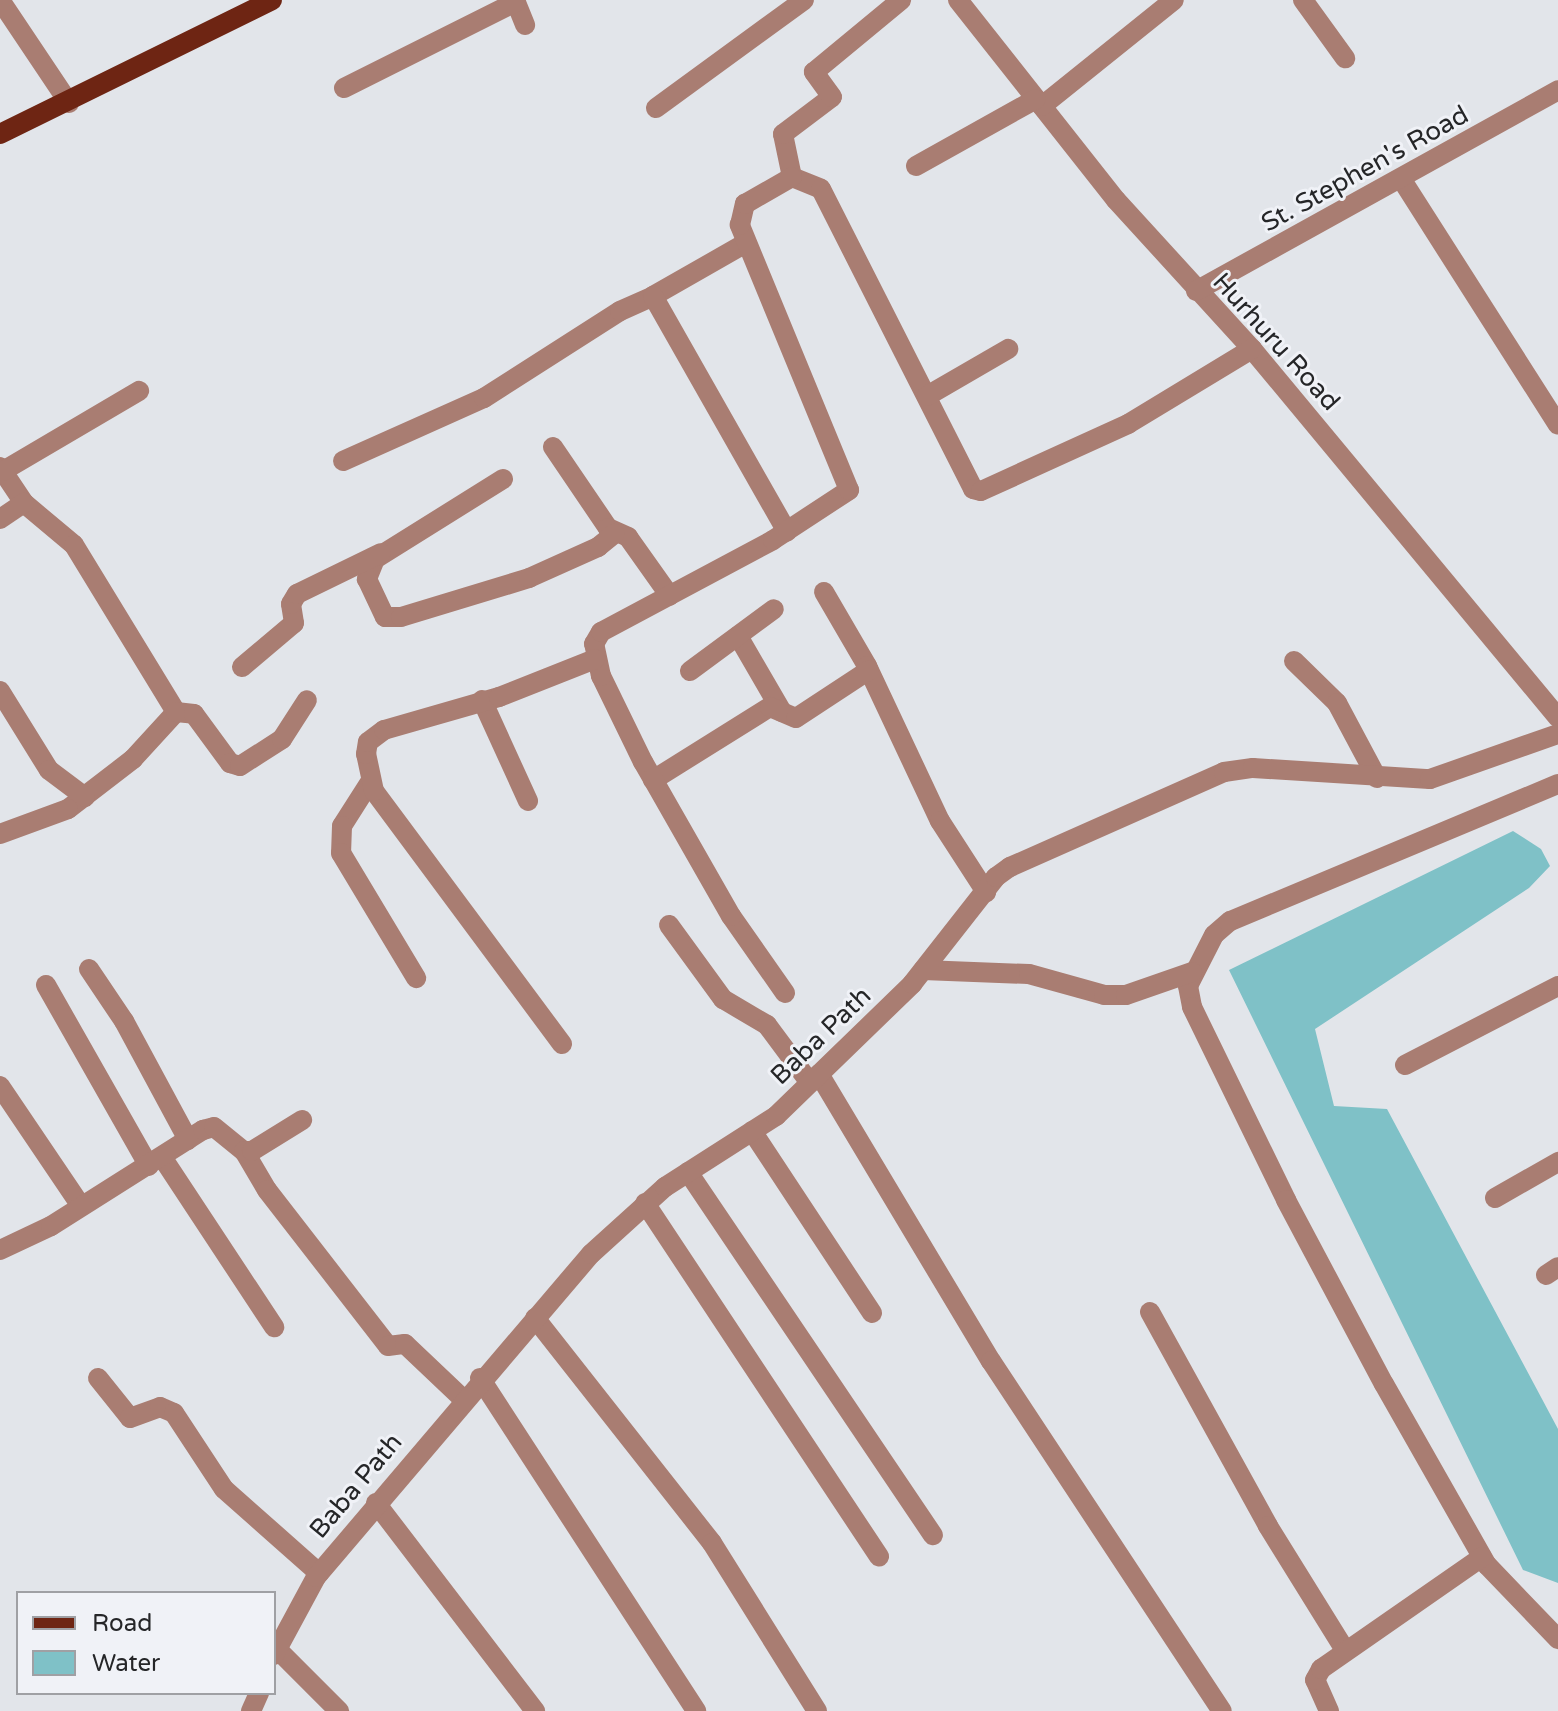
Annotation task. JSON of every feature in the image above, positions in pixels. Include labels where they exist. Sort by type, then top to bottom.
[{"type":"main road","points":[[0,134],[69,103],[272,0]]},
{"type":"street","points":[[0,0],[69,103]]},
{"type":"street","points":[[656,108],[804,0]]},
{"type":"street","points":[[792,177],[783,134],[832,97],[814,72],[901,0]]},
{"type":"street","name":"Hurhuru Road","points":[[958,0],[1039,103],[1196,291],[1252,349],[1558,717]]},
{"type":"street","points":[[916,166],[1039,103],[1174,0]]},
{"type":"street","points":[[1303,0],[1345,58]]},
{"type":"street","points":[[344,88],[516,1],[525,25]]},
{"type":"street","name":"St. Stephen's Road","points":[[1196,291],[1402,180],[1558,90]]},
{"type":"street","points":[[785,993],[731,916],[653,780],[595,659],[596,635],[787,532],[847,493],[849,485],[746,243],[740,210],[792,177]]},
{"type":"street","points":[[792,177],[821,189],[973,489],[981,491],[1128,424],[1252,349]]},
{"type":"street","points":[[1402,180],[1558,425]]},
{"type":"street","points":[[343,461],[484,398],[620,311],[653,296],[746,243]]},
{"type":"street","points":[[653,296],[787,532]]},
{"type":"street","points":[[927,396],[1008,349]]},
{"type":"street","points":[[139,391],[1,469],[24,503],[74,545],[176,712]]},
{"type":"street","points":[[553,447],[614,534],[628,537],[670,596]]},
{"type":"street","points":[[242,667],[294,623],[291,604],[297,594],[381,553],[503,479]]},
{"type":"street","points":[[0,519],[24,503]]},
{"type":"street","points":[[381,553],[367,579],[381,612],[392,618],[529,578],[598,547],[614,534]]},
{"type":"street","points":[[824,592],[869,670],[940,821],[986,892]]},
{"type":"street","points":[[690,671],[774,609]]},
{"type":"street","points":[[738,636],[782,712]]},
{"type":"street","points":[[562,1044],[370,782],[366,754],[374,736],[595,659]]},
{"type":"street","points":[[1294,661],[1337,703],[1377,778]]},
{"type":"street","points":[[653,780],[765,710],[796,718],[869,670]]},
{"type":"street","points":[[0,691],[49,770],[85,797]]},
{"type":"street","points":[[176,712],[194,714],[230,763],[240,766],[282,739],[307,700]]},
{"type":"street","points":[[482,700],[528,801]]},
{"type":"street","points":[[0,834],[68,809],[166,728],[176,712]]},
{"type":"street","name":"Baba Path","points":[[276,1652],[319,1573],[480,1378],[535,1318],[645,1203],[752,1131],[815,1079],[923,970],[1010,867],[1224,772],[1253,768],[1430,779],[1558,734]]},
{"type":"street","points":[[370,782],[342,826],[341,853],[416,978]]},
{"type":"street","points":[[1558,784],[1230,921],[1214,935],[1192,972],[1192,1007],[1286,1200],[1482,1557],[1509,1594],[1558,1639]]},
{"type":"street","points":[[669,925],[723,999],[767,1025],[815,1079],[991,1361],[1222,1711]]},
{"type":"street","points":[[89,969],[124,1021],[188,1140]]},
{"type":"street","points":[[923,970],[1029,974],[1104,995],[1126,995],[1192,972]]},
{"type":"street","points":[[46,985],[156,1162],[274,1327]]},
{"type":"street","points":[[1405,1065],[1558,986]]},
{"type":"street","points":[[0,1086],[81,1206]]},
{"type":"street","points":[[244,1151],[252,1151],[302,1120]]},
{"type":"street","points":[[0,1250],[214,1127],[244,1151],[267,1190],[388,1346],[405,1344],[463,1399]]},
{"type":"street","points":[[752,1131],[872,1313]]},
{"type":"street","points":[[1495,1198],[1558,1162]]},
{"type":"street","points":[[688,1172],[933,1535]]},
{"type":"street","points":[[645,1203],[879,1557]]},
{"type":"street","points":[[1150,1312],[1268,1526],[1345,1650]]},
{"type":"street","points":[[535,1318],[712,1543],[817,1711]]},
{"type":"street","points":[[98,1378],[130,1418],[160,1407],[174,1413],[224,1489],[319,1573]]},
{"type":"street","points":[[480,1378],[696,1711]]},
{"type":"street","points":[[376,1503],[535,1711]]},
{"type":"street","points":[[1329,1711],[1315,1680],[1345,1650],[1482,1557]]},
{"type":"street","points":[[276,1652],[339,1711]]},
{"type":"water","points":[[1513,831],[1541,849],[1550,866],[1529,888],[1315,1029],[1334,1106],[1387,1109],[1558,1429],[1558,1583],[1523,1570],[1229,970]]}]
